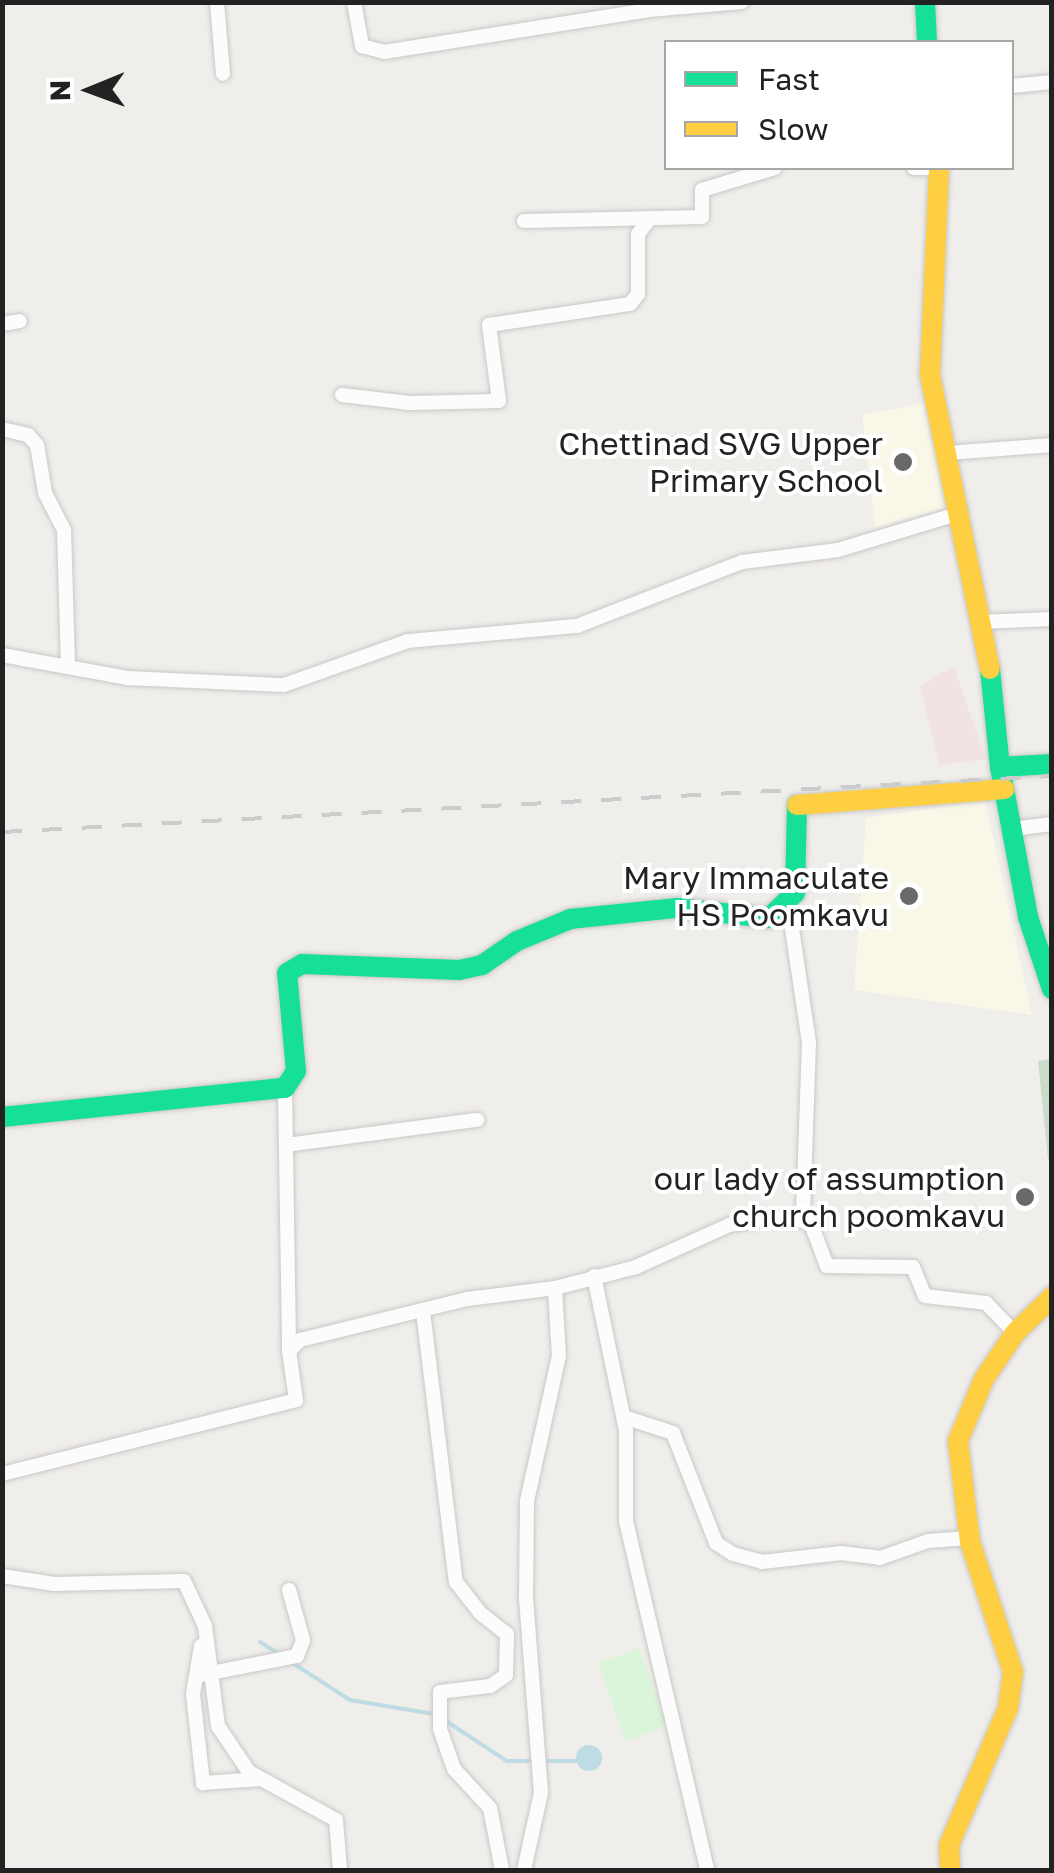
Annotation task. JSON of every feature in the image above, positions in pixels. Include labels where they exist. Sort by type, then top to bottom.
[{"type":"street","points":[[217,2],[223,74]]},
{"type":"street","points":[[354,2],[362,46],[384,52],[648,10],[742,2]]},
{"type":"street","points":[[925,2],[927,40]]},
{"type":"street","points":[[1014,86],[1052,82]]},
{"type":"street","points":[[524,221],[702,217],[702,190],[769,170]]},
{"type":"street","points":[[938,170],[930,375],[980,622],[1000,767],[1028,917],[1052,989]]},
{"type":"street","points":[[342,395],[410,403],[499,401],[489,325],[630,304],[638,294],[638,234],[650,218]]},
{"type":"street","points":[[2,324],[20,321]]},
{"type":"street","points":[[2,429],[28,435],[36,445],[45,493],[64,530],[68,664]]},
{"type":"street","points":[[948,453],[1052,445]]},
{"type":"street","points":[[2,655],[68,664],[126,678],[284,685],[408,640],[577,626],[742,562],[838,550],[958,514]]},
{"type":"street","points":[[980,622],[1052,618]]},
{"type":"street","points":[[1000,767],[1052,764]]},
{"type":"street","points":[[2,1474],[296,1400],[289,1352],[285,1088],[296,1072],[287,973],[302,964],[459,970],[482,965],[517,941],[570,919],[678,908],[769,918],[782,911],[794,893],[795,805],[1004,789]]},
{"type":"street","points":[[1012,829],[1052,824]]},
{"type":"street","points":[[782,911],[790,922],[809,1042],[804,1218],[827,1266],[913,1267],[925,1296],[986,1303],[1015,1332]]},
{"type":"street","points":[[2,1116],[285,1088]]},
{"type":"street","points":[[286,1144],[477,1120]]},
{"type":"street","points":[[289,1352],[300,1340],[423,1311],[555,1288],[636,1267],[729,1225],[804,1218]]},
{"type":"street","points":[[594,1276],[624,1418],[626,1521],[706,1870]]},
{"type":"street","points":[[524,1870],[539,1818],[540,1775],[525,1552],[530,1480],[559,1356],[555,1288]]},
{"type":"street","points":[[950,1870],[949,1845],[1012,1694],[1008,1649],[969,1538],[958,1440],[966,1413],[1015,1332],[1052,1297]]},
{"type":"street","points":[[423,1311],[456,1582],[480,1614],[507,1634],[506,1676],[490,1686],[440,1692],[440,1728],[454,1769],[490,1808],[502,1870]]},
{"type":"street","points":[[624,1418],[673,1433],[716,1543],[733,1554],[762,1562],[841,1553],[880,1558],[928,1542],[969,1538]]},
{"type":"street","points":[[2,1576],[54,1584],[176,1576],[199,1605],[205,1626],[194,1750],[203,1783],[261,1779]]},
{"type":"street","points":[[203,1675],[297,1656],[303,1640],[289,1590]]},
{"type":"street","points":[[203,1675],[218,1726],[234,1754],[261,1779],[336,1820],[340,1870]]},
{"type":"shaded area","name":"Chettinad SVG Upper Primary School","points":[[930,402],[947,508],[875,527],[862,415]]},
{"type":"shaded area","points":[[954,666],[986,759],[939,765],[920,686]]},
{"type":"shaded area","points":[[985,801],[1032,1015],[854,990],[866,818]]},
{"type":"green space","points":[[1051,1059],[1052,1159],[1048,1159],[1038,1061]]},
{"type":"green space","points":[[639,1648],[667,1726],[626,1741],[598,1663]]},
{"type":"water","points":[[589,1745],[599,1748],[599,1768],[589,1771],[579,1768],[576,1758],[579,1748]]},
{"type":"waterway","points":[[260,1642],[279,1654]]},
{"type":"waterway","points":[[291,1662],[350,1700],[434,1714]]},
{"type":"waterway","points":[[446,1721],[507,1761],[535,1761]]},
{"type":"waterway","points":[[545,1761],[580,1761]]},
{"type":"railway","points":[[2,832],[1052,776]]},
{"type":"traffic: fast","points":[[925,2],[927,40]]},
{"type":"traffic: fast","points":[[990,669],[1000,767],[1028,917],[1052,989]]},
{"type":"traffic: fast","points":[[1000,767],[1052,764]]},
{"type":"traffic: fast","points":[[2,1117],[285,1088],[296,1071],[287,973],[302,964],[459,970],[482,965],[517,941],[570,919],[677,908],[769,918],[795,893],[797,805]]},
{"type":"traffic: slow","points":[[939,170],[930,375],[990,669]]},
{"type":"traffic: slow","points":[[797,805],[1004,789]]},
{"type":"traffic: slow","points":[[950,1870],[949,1845],[1008,1708],[1013,1672],[970,1542],[958,1441],[984,1379],[1015,1333],[1052,1297]]},
{"type":"place","name":"Chettinad SVG Upper Primary School","points":[[903,462]]},
{"type":"place","name":"Mary Immaculate HS Poomkavu","points":[[909,896]]},
{"type":"place","name":"our lady of assumption church poomkavu","points":[[1025,1197]]}]
